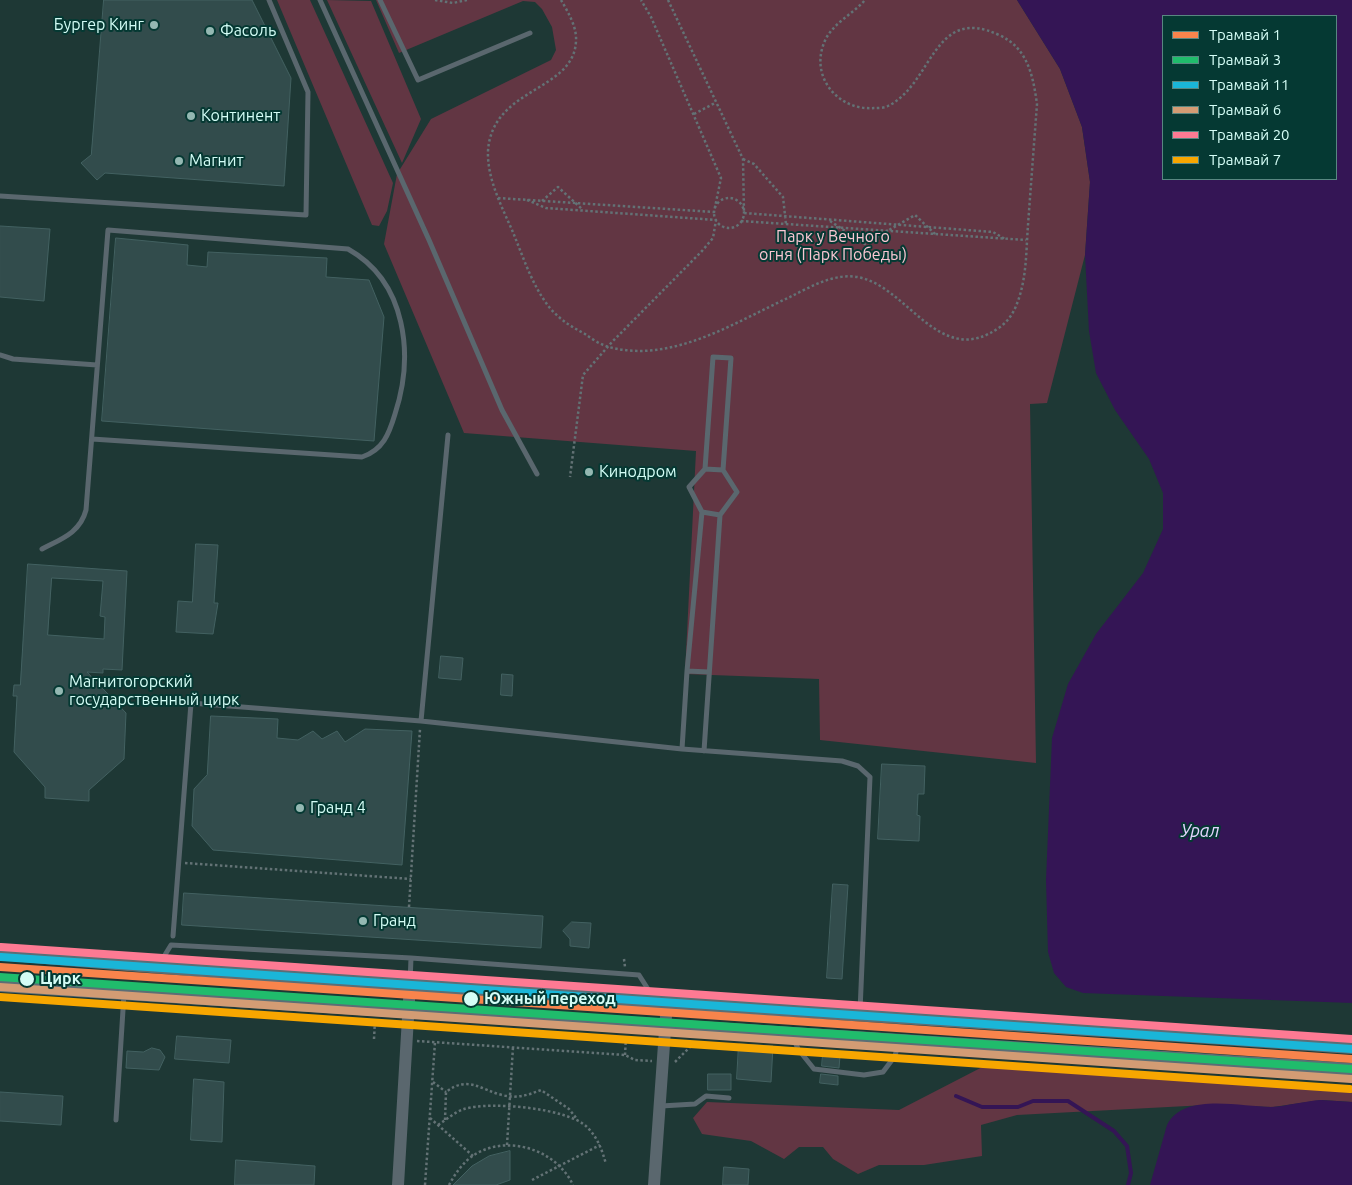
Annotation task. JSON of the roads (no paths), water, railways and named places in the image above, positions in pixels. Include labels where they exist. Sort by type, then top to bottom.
[{"type":"main road","points":[[0,952],[158,966],[662,1002],[1352,1046]]},
{"type":"main road","points":[[0,984],[1352,1071]]},
{"type":"street","points":[[398,1185],[410,984]]},
{"type":"street","points":[[654,1185],[666,1028],[662,1002]]},
{"type":"lane","points":[[0,196],[306,215],[308,92],[269,0]]},
{"type":"lane","points":[[320,0],[429,240],[502,410],[537,474]]},
{"type":"lane","points":[[380,0],[418,80],[530,33]]},
{"type":"lane","points":[[42,549],[77,530],[83,522],[86,510],[108,230],[348,249],[366,259],[383,279],[396,307],[403,333],[406,359],[400,398],[390,430],[380,447],[373,453],[362,457],[92,439]]},
{"type":"lane","points":[[0,355],[13,360],[97,365]]},
{"type":"lane","points":[[682,749],[687,671],[702,512],[689,487],[705,469],[713,357],[731,358],[723,470],[737,492],[720,515],[704,751]]},
{"type":"lane","points":[[421,721],[448,435]]},
{"type":"lane","points":[[705,469],[723,470]]},
{"type":"lane","points":[[702,512],[720,515]]},
{"type":"lane","points":[[687,671],[708,672]]},
{"type":"lane","points":[[173,936],[191,703],[421,721],[682,749],[842,761],[858,766],[870,776],[860,1014]]},
{"type":"lane","points":[[158,966],[171,945],[411,958],[639,975],[662,1002]]},
{"type":"lane","points":[[410,984],[411,958]]},
{"type":"lane","points":[[116,1120],[124,991]]},
{"type":"lane","points":[[792,1034],[798,1049],[814,1069],[864,1076],[883,1072],[895,1056],[899,1042]]},
{"type":"lane","points":[[660,1106],[696,1104],[706,1096],[729,1098]]},
{"type":"water","name":"Урал","points":[[1017,0],[1352,0],[1352,1003],[1083,993],[1066,987],[1054,973],[1048,952],[1046,880],[1052,738],[1068,684],[1096,634],[1143,573],[1163,529],[1163,493],[1149,459],[1115,410],[1096,373],[1089,331],[1085,255],[1090,182],[1082,127],[1060,69]]},
{"type":"water","points":[[1321,1100],[1352,1102],[1352,1185],[1150,1185],[1167,1125],[1175,1115],[1186,1108],[1214,1104],[1271,1107]]},
{"type":"waterway","points":[[956,1096],[982,1107],[1018,1107],[1033,1101],[1068,1101],[1114,1131],[1127,1146],[1131,1173],[1128,1185]]},
{"type":"tram line","name":"20","points":[[1,947],[1352,1039]]},
{"type":"tram line","name":"11","points":[[1,957],[1352,1049]]},
{"type":"tram line","name":"1","points":[[0,967],[1352,1059]]},
{"type":"tram line","name":"3","points":[[0,977],[1351,1069]]},
{"type":"tram line","name":"6","points":[[0,987],[1351,1079]]},
{"type":"tram line","name":"7","points":[[0,997],[1350,1089]]},
{"type":"place","name":"Бургер Кинг","points":[[154,25]]},
{"type":"place","name":"Фасоль","points":[[210,31]]},
{"type":"place","name":"Континент","points":[[191,116]]},
{"type":"place","name":"Магнит","points":[[179,161]]},
{"type":"place","name":"Кинодром","points":[[589,472]]},
{"type":"place","name":"Магнитогорский государственный цирк","points":[[59,691]]},
{"type":"place","name":"Гранд 4","points":[[300,808]]},
{"type":"place","name":"Гранд","points":[[363,921]]},
{"type":"place","name":"Цирк","points":[[27,979]]},
{"type":"place","name":"Южный переход","points":[[471,999]]},
{"type":"park label","name":"Парк у Вечного огня (Парк Победы)","points":[[833,246]]}]
